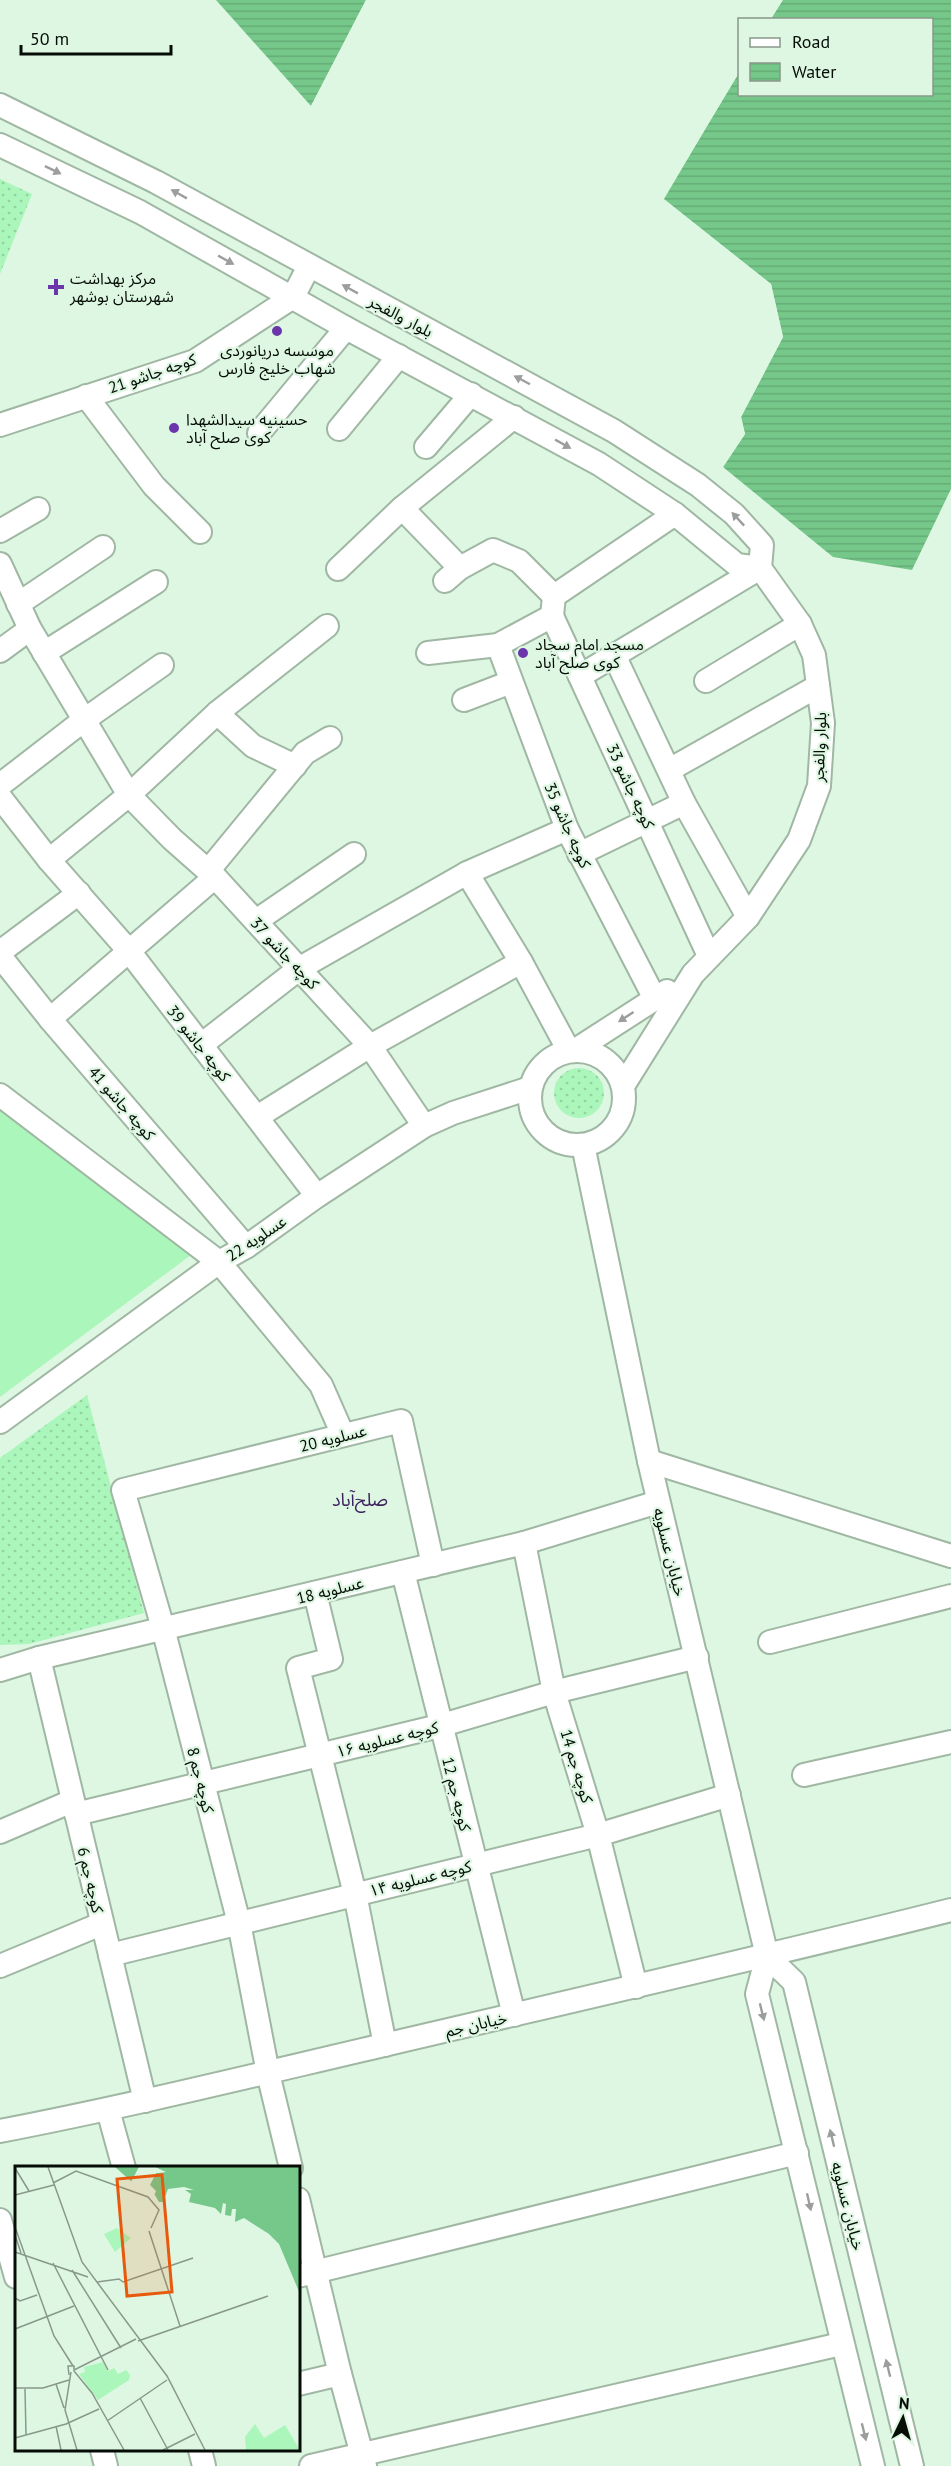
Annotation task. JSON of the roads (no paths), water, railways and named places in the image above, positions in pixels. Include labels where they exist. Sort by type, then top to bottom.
[{"type":"street","name":"بلوار والفجر","points":[[0,105],[156,182],[614,431],[698,485],[734,514],[762,545],[760,568],[800,624],[814,655],[823,723],[819,786],[799,840],[748,916],[693,974]]},
{"type":"street","points":[[0,145],[140,212],[346,328],[599,464],[675,514],[737,565],[760,568]]},
{"type":"street","points":[[293,297],[309,266]]},
{"type":"street","name":"کوچه جاشو 21","points":[[0,425],[195,361],[293,297]]},
{"type":"street","points":[[259,433],[346,328]]},
{"type":"street","points":[[443,380],[460,348]]},
{"type":"street","points":[[339,429],[399,356]]},
{"type":"street","points":[[426,447],[471,394]]},
{"type":"street","points":[[86,396],[154,486],[200,532]]},
{"type":"street","points":[[536,429],[556,398]]},
{"type":"street","points":[[338,569],[402,508],[514,417]]},
{"type":"street","name":"کوچه جاشو 33","points":[[402,508],[452,575],[493,550],[519,561],[553,606],[580,676],[709,956]]},
{"type":"street","points":[[0,531],[38,509]]},
{"type":"street","points":[[428,652],[498,645],[675,514]]},
{"type":"street","points":[[18,604],[103,547]]},
{"type":"street","name":"کوچه جاشو 37","points":[[0,564],[30,629],[129,795],[172,839],[211,874],[370,1046],[424,1126]]},
{"type":"street","points":[[580,676],[760,568]]},
{"type":"street","points":[[44,653],[156,582]]},
{"type":"street","points":[[706,681],[800,624]]},
{"type":"street","points":[[49,860],[129,795],[217,713],[327,626]]},
{"type":"street","points":[[0,651],[30,629]]},
{"type":"street","name":"کوچه جاشو 35","points":[[498,645],[567,829],[655,999]]},
{"type":"street","points":[[614,655],[684,803],[748,916]]},
{"type":"street","points":[[0,785],[84,720],[162,665]]},
{"type":"street","points":[[464,700],[512,682]]},
{"type":"street","points":[[669,770],[818,686]]},
{"type":"street","points":[[217,713],[253,746],[295,765]]},
{"type":"street","points":[[615,753],[650,735]]},
{"type":"street","points":[[50,1019],[129,951],[211,874],[305,753],[330,738]]},
{"type":"street","name":"کوچه جاشو 39","points":[[0,797],[7,821],[49,860],[129,951],[317,1196]]},
{"type":"street","points":[[579,854],[684,803]]},
{"type":"street","points":[[201,1045],[300,968],[467,873],[567,829]]},
{"type":"street","points":[[256,921],[354,854]]},
{"type":"street","points":[[467,873],[572,1051]]},
{"type":"street","points":[[0,954],[79,893]]},
{"type":"street","name":"کوچه جاشو 41","points":[[0,954],[50,1019],[246,1247]]},
{"type":"street","points":[[256,1117],[370,1046],[521,963]]},
{"type":"street","points":[[572,1051],[590,1053],[605,1060],[616,1072],[623,1086],[624,1102],[620,1118],[611,1131],[598,1141],[583,1145],[568,1145],[553,1140],[541,1131],[533,1118],[529,1103],[530,1088],[535,1075],[544,1064],[556,1056],[572,1051],[693,974]]},
{"type":"street","points":[[623,1086],[693,974]]},
{"type":"street","name":"عسلویه 22","points":[[0,1422],[219,1262],[246,1247],[317,1196],[424,1126],[453,1113],[530,1088]]},
{"type":"street","points":[[0,1095],[219,1262],[321,1385],[343,1435]]},
{"type":"street","name":"خیابان عسلویه","points":[[583,1145],[658,1502],[767,1956],[757,1994],[873,2466]]},
{"type":"street","name":"عسلویه 20","points":[[123,1490],[401,1421],[433,1564]]},
{"type":"street","points":[[649,1461],[951,1556]]},
{"type":"street","name":"کوچه جم 8","points":[[123,1490],[163,1628],[239,1923],[268,2073],[291,2166]]},
{"type":"street","name":"عسلویه 18","points":[[0,1670],[39,1658],[524,1543],[658,1502]]},
{"type":"street","name":"کوچه جم 14","points":[[524,1543],[554,1692],[598,1835],[636,1986]]},
{"type":"street","name":"کوچه جم 12","points":[[403,1572],[514,2015]]},
{"type":"street","points":[[315,1593],[331,1659],[298,1668],[355,1894],[385,2045]]},
{"type":"street","points":[[770,1642],[951,1596]]},
{"type":"street","name":"کوچه عسلویه ۱۶","points":[[0,1832],[74,1808],[202,1784],[440,1726],[554,1692],[697,1657]]},
{"type":"street","name":"کوچه جم 6","points":[[39,1658],[145,2101]]},
{"type":"street","points":[[804,1775],[951,1742]]},
{"type":"street","name":"کوچه عسلویه ۱۴","points":[[110,1955],[598,1835],[729,1795]]},
{"type":"street","name":"خیابان جم","points":[[0,2131],[108,2110],[268,2073],[767,1956],[951,1910]]},
{"type":"street","points":[[0,1966],[101,1924]]},
{"type":"street","name":"خیابان عسلویه","points":[[767,1956],[794,1982],[912,2466]]},
{"type":"street","points":[[108,2110],[123,2166]]},
{"type":"street","points":[[307,2274],[526,2222],[797,2153]]},
{"type":"street","points":[[300,2216],[307,2274],[340,2374],[364,2460]]},
{"type":"street","points":[[0,2220],[15,2273]]},
{"type":"street","points":[[311,2466],[364,2460],[568,2407],[842,2344]]},
{"type":"street","points":[[300,2384],[340,2374]]},
{"type":"street","points":[[102,2451],[106,2466]]},
{"type":"street","points":[[200,2451],[204,2466]]},
{"type":"water","points":[[216,0],[366,0],[311,106]]},
{"type":"water","points":[[783,0],[951,0],[951,489],[912,570],[833,557],[723,467],[745,434],[741,417],[783,337],[771,284],[663,199],[738,75],[738,96],[933,96],[933,18],[772,18]]},
{"type":"place","name":"مرکز بهداشت شهرستان بوشهر","points":[[56,287]]},
{"type":"place","name":"موسسه دریانوردی شهاب خلیج فارس","points":[[277,331]]},
{"type":"place","name":"حسینیه سیدالشهدا کوی صلح آباد","points":[[174,428]]},
{"type":"place","name":"مسجد امام سجاد کوی صلح آباد","points":[[523,653]]},
{"type":"district","name":"صلح‌آباد","points":[[360,1499]]}]
